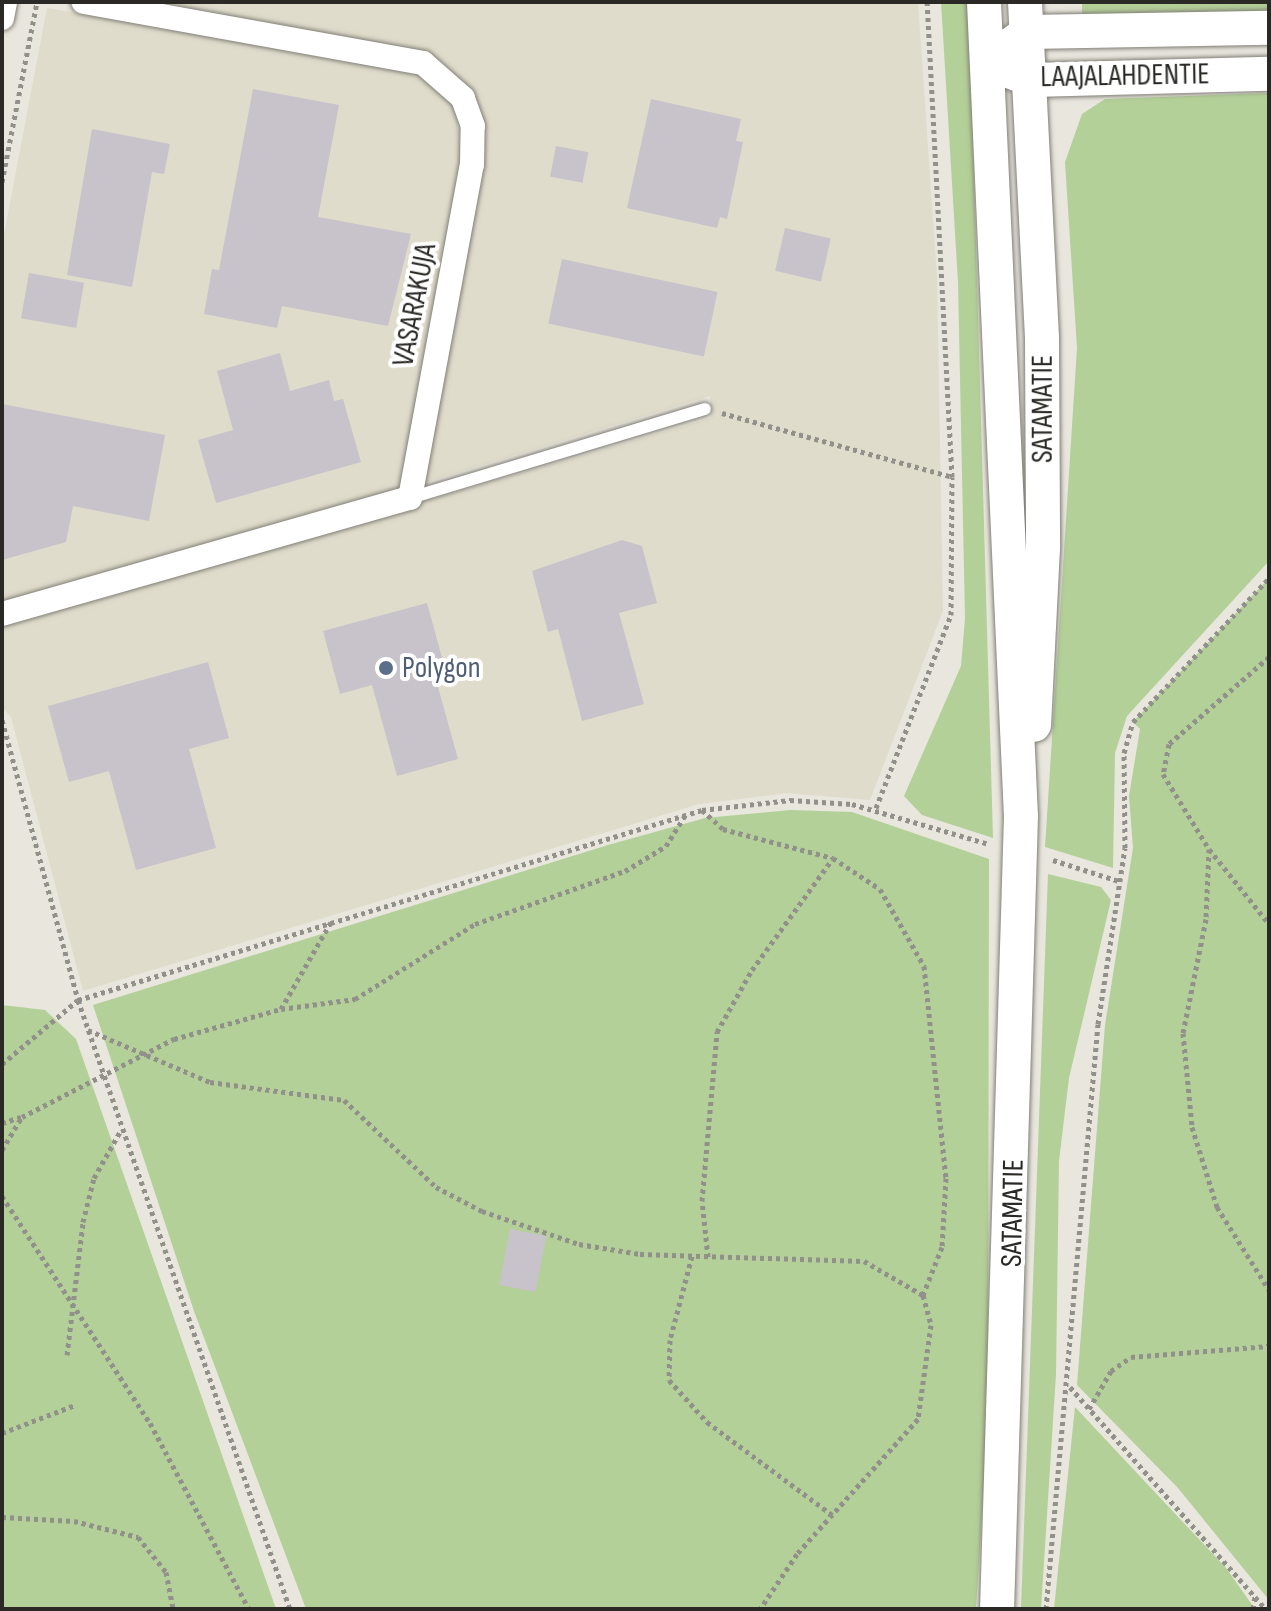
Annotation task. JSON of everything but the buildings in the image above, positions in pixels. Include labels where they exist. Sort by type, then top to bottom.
[{"type":"main road","name":"SATAMATIE","points":[[984,2],[1021,816]]},
{"type":"main road","name":"SATAMATIE","points":[[997,1609],[1021,816],[1043,548],[1032,80],[1027,17]]},
{"type":"main road","name":"LAAJALAHDENTIE","points":[[1269,28],[1027,17],[988,63],[1032,80],[1269,74]]},
{"type":"street","points":[[2,18],[5,2]]},
{"type":"street","name":"VASARAKUJA","points":[[83,2],[423,63],[463,98],[473,126],[472,165],[410,498]]},
{"type":"street","points":[[2,614],[410,498]]},
{"type":"lane","points":[[410,498],[705,409]]},
{"type":"path","points":[[2,182],[37,2]]},
{"type":"path","points":[[876,808],[951,615],[952,477],[927,2]]},
{"type":"path","points":[[705,409],[952,477]]},
{"type":"path","points":[[1046,1609],[1069,1386],[1098,1024],[1122,882],[1124,753],[1133,722],[1269,578]]},
{"type":"path","points":[[1269,657],[1164,752],[1163,774],[1209,849],[1269,924]]},
{"type":"path","points":[[2,721],[78,1000],[290,1609]]},
{"type":"path","points":[[2,1064],[78,1000],[702,810],[790,800],[876,808],[989,844]]},
{"type":"path","points":[[702,810],[723,829],[833,858],[880,889],[924,966],[946,1178],[942,1247],[923,1295],[931,1325],[918,1419],[832,1515],[760,1609]]},
{"type":"path","points":[[2,1123],[22,1117],[148,1058],[194,1030],[281,1009],[355,999],[475,924],[644,861],[666,846],[685,815]]},
{"type":"path","points":[[1209,849],[1206,919],[1183,1033],[1192,1127],[1217,1207],[1269,1290]]},
{"type":"path","points":[[708,1257],[703,1186],[717,1032],[752,970],[833,858]]},
{"type":"path","points":[[1053,860],[1122,882]]},
{"type":"path","points":[[281,1009],[332,921]]},
{"type":"path","points":[[88,1030],[210,1082],[344,1100],[436,1187],[551,1235],[640,1254],[864,1261],[923,1295]]},
{"type":"path","points":[[2,1150],[22,1117]]},
{"type":"path","points":[[67,1355],[72,1299],[94,1178],[121,1129]]},
{"type":"path","points":[[2,1196],[72,1299],[191,1492],[249,1609]]},
{"type":"path","points":[[692,1256],[670,1340],[669,1380],[707,1422],[832,1515]]},
{"type":"path","points":[[1089,1409],[1111,1371],[1131,1357],[1269,1346]]},
{"type":"path","points":[[1069,1386],[1172,1494],[1266,1609]]},
{"type":"path","points":[[2,1433],[75,1405]]},
{"type":"path","points":[[2,1517],[74,1521],[138,1537],[166,1572],[173,1609]]},
{"type":"path","points":[[1253,1609],[1255,1596]]},
{"type":"shaded area","points":[[145,2],[918,2],[937,277],[943,611],[870,800],[787,793],[699,804],[83,991],[11,717],[2,707],[2,624],[711,418],[710,396],[423,483],[483,163],[472,92],[425,51]]},
{"type":"shaded area","points":[[47,8],[417,71],[456,108],[461,161],[402,488],[2,604],[2,245]]},
{"type":"green space","points":[[941,2],[969,2],[993,838],[922,815],[904,796],[961,666],[965,618],[958,282]]},
{"type":"green space","points":[[1082,2],[1269,2],[1269,25],[1082,25]]},
{"type":"green space","points":[[1269,93],[1269,561],[1127,716],[1115,753],[1113,868],[1045,847],[1077,348],[1065,162],[1082,114],[1105,99]]},
{"type":"green space","points":[[1269,578],[1269,1600],[1178,1488],[1077,1385],[1105,1025],[1133,848],[1129,796],[1140,729],[1133,722]]},
{"type":"green space","points":[[790,810],[852,812],[989,859],[988,1422],[976,1609],[306,1609],[194,1311],[93,1005],[608,845],[705,818]]},
{"type":"green space","points":[[1048,874],[1101,887],[1111,900],[1069,1078],[1059,1161],[1056,1374],[1041,1609],[1021,1609]]},
{"type":"green space","points":[[2,1005],[45,1010],[76,1039],[276,1609],[2,1609]]},
{"type":"green space","points":[[1075,1407],[1226,1568],[1255,1609],[1054,1609]]},
{"type":"place","name":"Polygon","points":[[386,668]]}]
